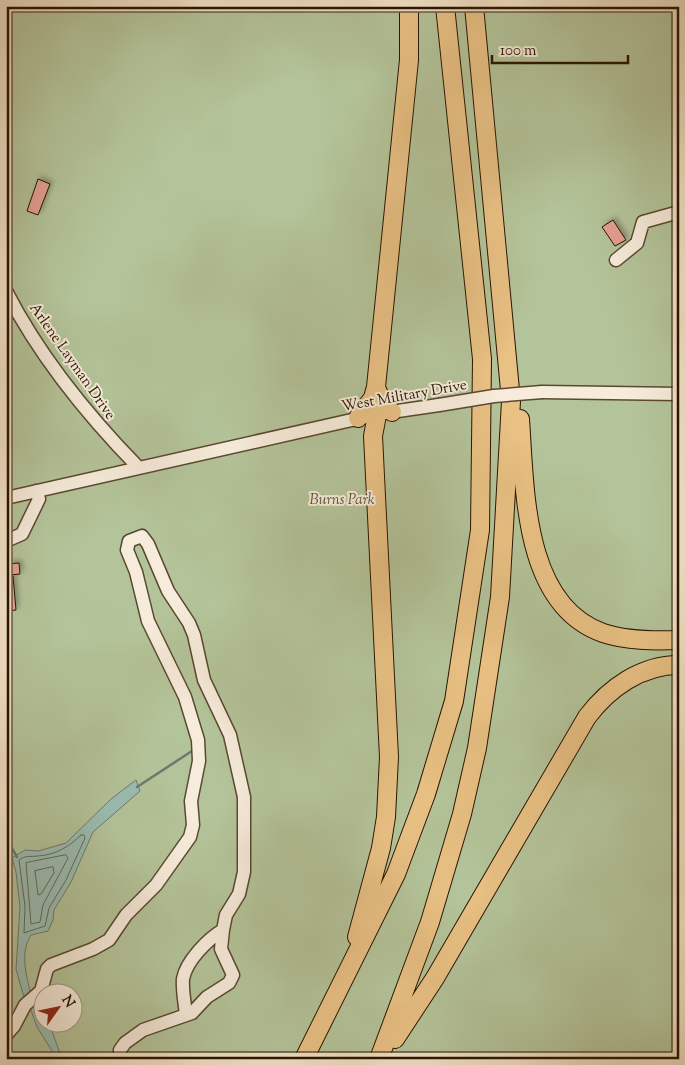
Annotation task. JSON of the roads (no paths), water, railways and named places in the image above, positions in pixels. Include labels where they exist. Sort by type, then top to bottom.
[{"type":"highway","points":[[374,443],[354,419],[373,398],[376,387],[409,60],[409,6]]},
{"type":"highway","points":[[304,1059],[396,874],[426,794],[454,701],[480,530],[482,359],[445,6]]},
{"type":"highway","points":[[381,1059],[447,871],[477,748],[500,597],[505,540],[511,401],[474,6]]},
{"type":"highway","points":[[350,967],[381,848],[388,792],[389,757],[373,427],[385,413],[384,405],[376,387]]},
{"type":"highway","points":[[511,401],[519,411],[526,506],[538,558],[552,591],[572,614],[602,632],[633,639],[679,640]]},
{"type":"highway","points":[[381,1059],[435,978],[586,717],[604,696],[626,680],[651,669],[679,665]]},
{"type":"street","points":[[616,260],[637,243],[643,222],[679,212]]},
{"type":"street","name":"Arlene Layman Drive","points":[[6,291],[32,336],[81,406],[139,468]]},
{"type":"street","name":"West Military Drive","points":[[6,498],[354,419],[494,396],[542,392],[679,394]]},
{"type":"street","points":[[6,541],[22,534],[39,500],[36,491]]},
{"type":"street","points":[[6,1035],[14,1026],[25,1005],[41,991],[47,969],[51,965],[93,949],[109,940],[126,915],[156,885],[190,837],[192,825],[191,800],[199,745],[185,697],[148,622],[136,572],[127,550],[129,541],[136,536],[142,536],[148,544],[168,591],[189,623],[198,647],[204,680],[230,735],[243,789],[244,872],[239,894],[226,915],[220,942],[221,949],[231,969],[232,979],[186,1015],[134,1034],[120,1050],[120,1059]]},
{"type":"street","points":[[186,1015],[184,974],[208,941],[223,930]]},
{"type":"water","points":[[136,780],[140,791],[93,832],[71,882],[54,910],[53,920],[48,931],[31,935],[27,942],[25,950],[26,973],[31,996],[25,1001],[16,969],[20,907],[16,872],[12,858],[25,850],[38,851],[66,843],[111,799]]},
{"type":"water","points":[[32,1003],[32,1013],[29,1005]]},
{"type":"water","points":[[40,1032],[52,1032],[62,1059],[48,1059],[52,1051]]},
{"type":"waterway","points":[[137,787],[195,749]]},
{"type":"waterway","points":[[6,838],[17,857]]},
{"type":"park label","name":"Burns Park","points":[[342,499]]}]
